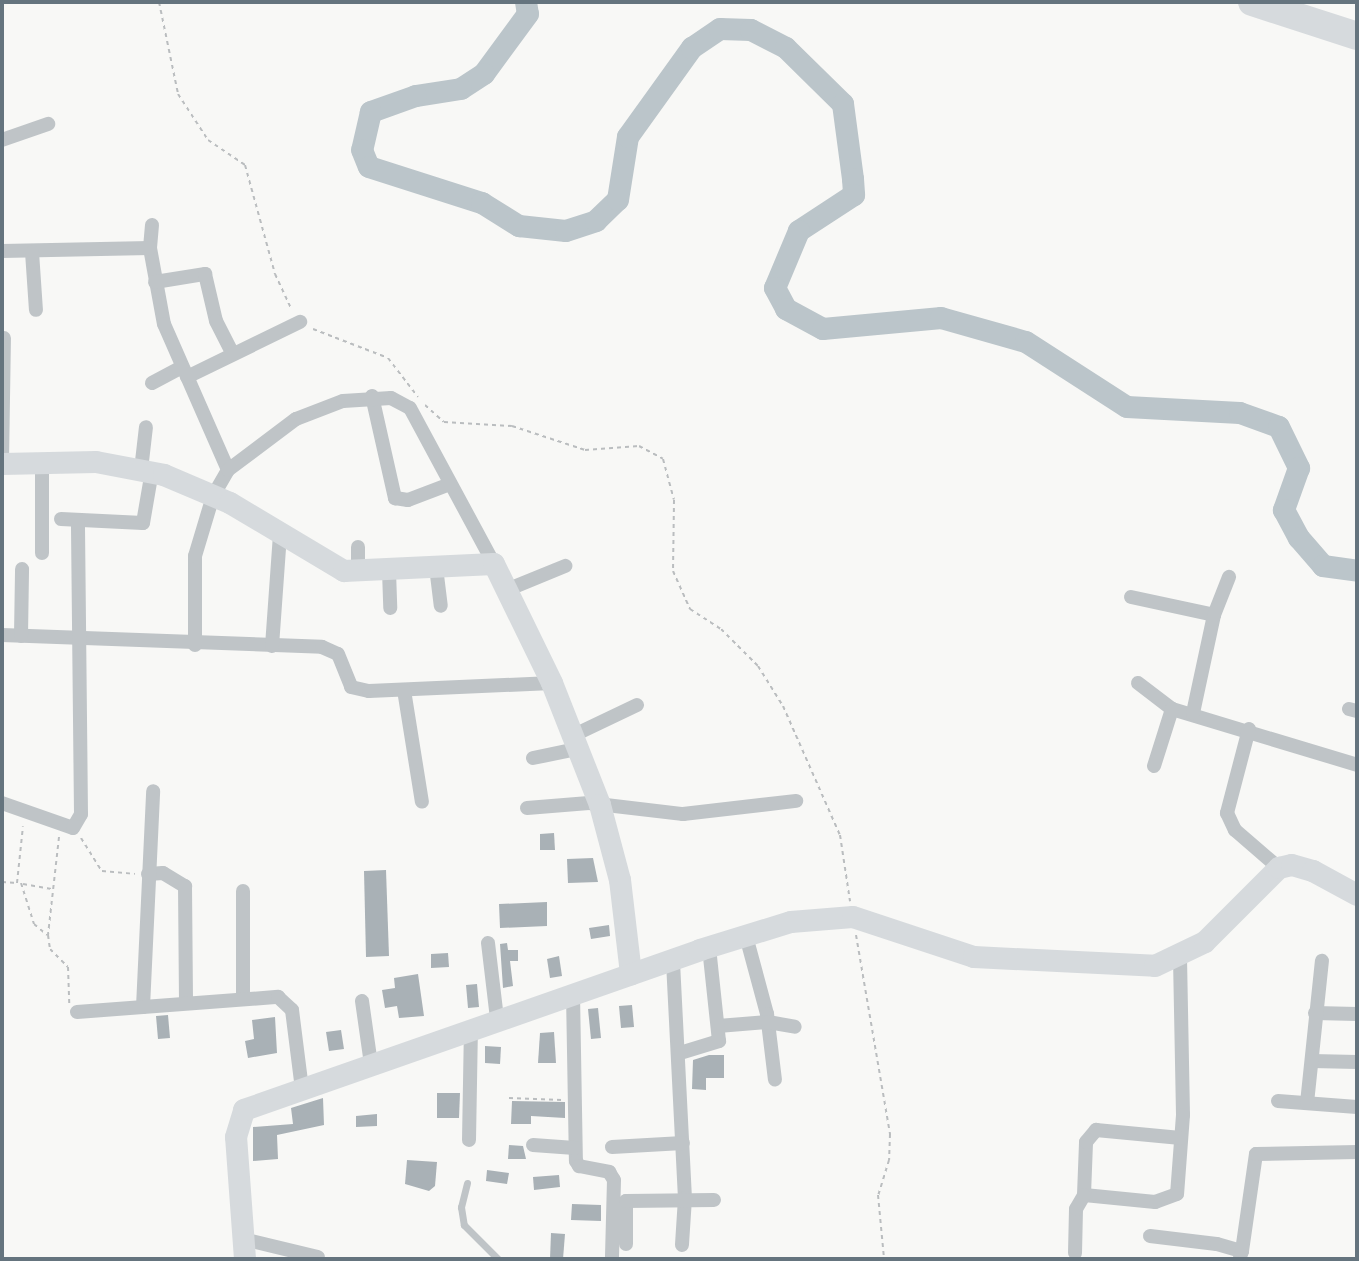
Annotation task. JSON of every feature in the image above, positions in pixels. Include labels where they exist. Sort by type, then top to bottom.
[{"type":"highway","points":[[1252,2],[1357,36]]},
{"type":"highway","points":[[1313,2],[1357,16]]},
{"type":"street","points":[[2,140],[48,124]]},
{"type":"street","points":[[152,225],[150,248],[155,282],[184,372],[228,470]]},
{"type":"street","points":[[2,251],[150,248]]},
{"type":"street","points":[[32,252],[36,310]]},
{"type":"street","points":[[155,282],[205,274],[216,321],[233,354]]},
{"type":"street","points":[[152,383],[233,354],[300,322]]},
{"type":"street","points":[[4,338],[2,463],[96,462],[147,471],[213,496],[332,568],[358,573],[494,564]]},
{"type":"street","points":[[372,396],[384,464],[397,500],[450,484]]},
{"type":"street","points":[[195,645],[191,580],[213,496],[228,470],[296,419],[372,396],[397,400],[410,408],[509,589],[552,683],[600,805],[620,880],[631,974]]},
{"type":"street","points":[[61,519],[143,523],[146,427]]},
{"type":"street","points":[[42,462],[42,553]]},
{"type":"street","points":[[2,803],[73,828],[81,814],[84,771],[83,638],[78,521]]},
{"type":"street","points":[[272,646],[280,535]]},
{"type":"street","points":[[358,547],[358,573]]},
{"type":"street","points":[[509,589],[565,566]]},
{"type":"street","points":[[436,567],[441,606]]},
{"type":"street","points":[[21,636],[22,569]]},
{"type":"street","points":[[389,571],[390,608]]},
{"type":"street","points":[[1193,713],[1214,615],[1229,577]]},
{"type":"street","points":[[1131,597],[1214,615]]},
{"type":"street","points":[[2,635],[330,649],[338,654],[353,689],[404,690],[552,683]]},
{"type":"street","points":[[1138,683],[1172,709],[1249,729],[1357,765]]},
{"type":"street","points":[[404,690],[422,802]]},
{"type":"street","points":[[533,758],[575,742],[637,705]]},
{"type":"street","points":[[1154,766],[1172,709]]},
{"type":"street","points":[[1249,729],[1227,813],[1235,830],[1272,874]]},
{"type":"street","points":[[143,1007],[153,791]]},
{"type":"street","points":[[527,808],[600,805],[683,814],[796,801]]},
{"type":"street","points":[[318,1257],[244,1249],[239,1116],[250,1106],[497,1019],[791,922],[846,917],[974,957],[1137,966],[1180,958],[1238,911],[1272,874],[1292,865],[1313,871],[1357,895]]},
{"type":"street","points":[[148,874],[163,873],[185,886],[186,1002]]},
{"type":"street","points":[[243,891],[243,997]]},
{"type":"street","points":[[746,936],[768,1022],[775,1080]]},
{"type":"street","points":[[488,943],[497,1019]]},
{"type":"street","points":[[680,1053],[712,1046],[719,1041],[709,947]]},
{"type":"street","points":[[1084,1195],[1170,1200],[1179,1189],[1182,1126],[1180,958]]},
{"type":"street","points":[[1307,1103],[1322,961]]},
{"type":"street","points":[[673,962],[685,1198],[682,1245]]},
{"type":"street","points":[[573,994],[575,1148],[579,1166],[609,1172],[614,1180],[611,1259]]},
{"type":"street","points":[[77,1012],[243,997],[278,997],[291,1006],[302,1089]]},
{"type":"street","points":[[362,1001],[371,1064]]},
{"type":"street","points":[[1315,1013],[1357,1014]]},
{"type":"street","points":[[718,1026],[768,1022],[795,1027]]},
{"type":"street","points":[[469,1140],[471,1029]]},
{"type":"street","points":[[1312,1061],[1357,1062]]},
{"type":"street","points":[[1278,1101],[1357,1107]]},
{"type":"street","points":[[1075,1253],[1076,1209],[1084,1195],[1086,1142],[1096,1130],[1182,1126]]},
{"type":"street","points":[[612,1147],[683,1143]]},
{"type":"street","points":[[533,1145],[575,1148]]},
{"type":"street","points":[[1150,1236],[1240,1255],[1256,1154],[1357,1152]]},
{"type":"street","points":[[626,1244],[625,1202],[685,1198],[714,1200]]},
{"type":"lane","points":[[467,1183],[461,1207],[464,1225],[498,1259]]},
{"type":"path","points":[[159,2],[178,94],[208,140],[245,165],[282,294],[300,322],[388,358],[444,422],[512,426],[585,450],[639,446],[663,459],[674,500],[673,571],[690,609],[721,629],[758,666],[783,706],[840,835],[846,917],[890,1134],[889,1160],[878,1195],[884,1259]]},
{"type":"path","points":[[24,812],[19,883],[34,924],[48,935]]},
{"type":"path","points":[[77,1012],[69,1003],[68,967],[50,949],[48,935],[59,836],[73,828],[102,871],[148,874]]},
{"type":"path","points":[[2,882],[53,890]]},
{"type":"path","points":[[509,1098],[575,1100]]},
{"type":"building","points":[[554,833],[555,850],[540,850],[540,834]]},
{"type":"building","points":[[593,858],[598,882],[568,883],[567,859]]},
{"type":"building","points":[[386,870],[389,956],[366,957],[364,871]]},
{"type":"building","points":[[547,902],[547,926],[500,928],[499,904]]},
{"type":"building","points":[[609,925],[610,936],[591,939],[589,928]]},
{"type":"building","points":[[507,943],[508,950],[518,950],[518,961],[510,961],[513,986],[503,988],[500,944]]},
{"type":"building","points":[[448,953],[449,967],[431,968],[431,954]]},
{"type":"building","points":[[559,956],[562,976],[550,978],[547,959]]},
{"type":"building","points":[[418,974],[424,1016],[399,1018],[397,1006],[385,1008],[382,990],[395,988],[394,978]]},
{"type":"building","points":[[477,984],[479,1007],[468,1008],[466,985]]},
{"type":"building","points":[[632,1005],[634,1027],[621,1028],[619,1006]]},
{"type":"building","points":[[598,1008],[601,1038],[591,1039],[588,1009]]},
{"type":"building","points":[[168,1015],[170,1038],[158,1039],[156,1016]]},
{"type":"building","points":[[275,1017],[277,1053],[248,1058],[245,1041],[254,1039],[252,1020]]},
{"type":"building","points":[[341,1030],[344,1049],[329,1051],[326,1032]]},
{"type":"building","points":[[554,1032],[556,1063],[538,1063],[540,1033]]},
{"type":"building","points":[[485,1046],[501,1047],[500,1064],[485,1063]]},
{"type":"building","points":[[724,1055],[724,1078],[706,1078],[706,1090],[692,1089],[693,1060]]},
{"type":"building","points":[[437,1093],[460,1093],[459,1118],[437,1118]]},
{"type":"building","points":[[323,1098],[324,1125],[277,1135],[278,1159],[253,1161],[253,1127],[293,1124],[291,1108]]},
{"type":"building","points":[[512,1101],[565,1102],[565,1118],[531,1116],[531,1124],[511,1124]]},
{"type":"building","points":[[377,1114],[377,1126],[356,1127],[356,1116]]},
{"type":"building","points":[[509,1145],[523,1146],[526,1159],[508,1159]]},
{"type":"building","points":[[407,1160],[437,1162],[435,1186],[429,1191],[405,1184]]},
{"type":"building","points":[[487,1170],[509,1173],[507,1184],[486,1181]]},
{"type":"building","points":[[559,1175],[560,1187],[534,1190],[533,1177]]},
{"type":"building","points":[[572,1204],[601,1205],[601,1221],[571,1220]]},
{"type":"building","points":[[551,1233],[565,1234],[563,1259],[550,1259]]},
{"type":"waterway","points":[[526,2],[528,14],[484,74],[461,89],[416,96],[371,112],[362,150],[369,167],[482,203],[519,226],[566,231],[596,221],[618,200],[628,137],[692,48],[720,29],[751,30],[786,48],[843,104],[853,179],[854,195],[799,231],[775,288],[786,309],[823,329],[941,318],[1026,342],[1127,407],[1240,413],[1279,427],[1299,468],[1284,510],[1299,538],[1323,566],[1357,571]]}]
